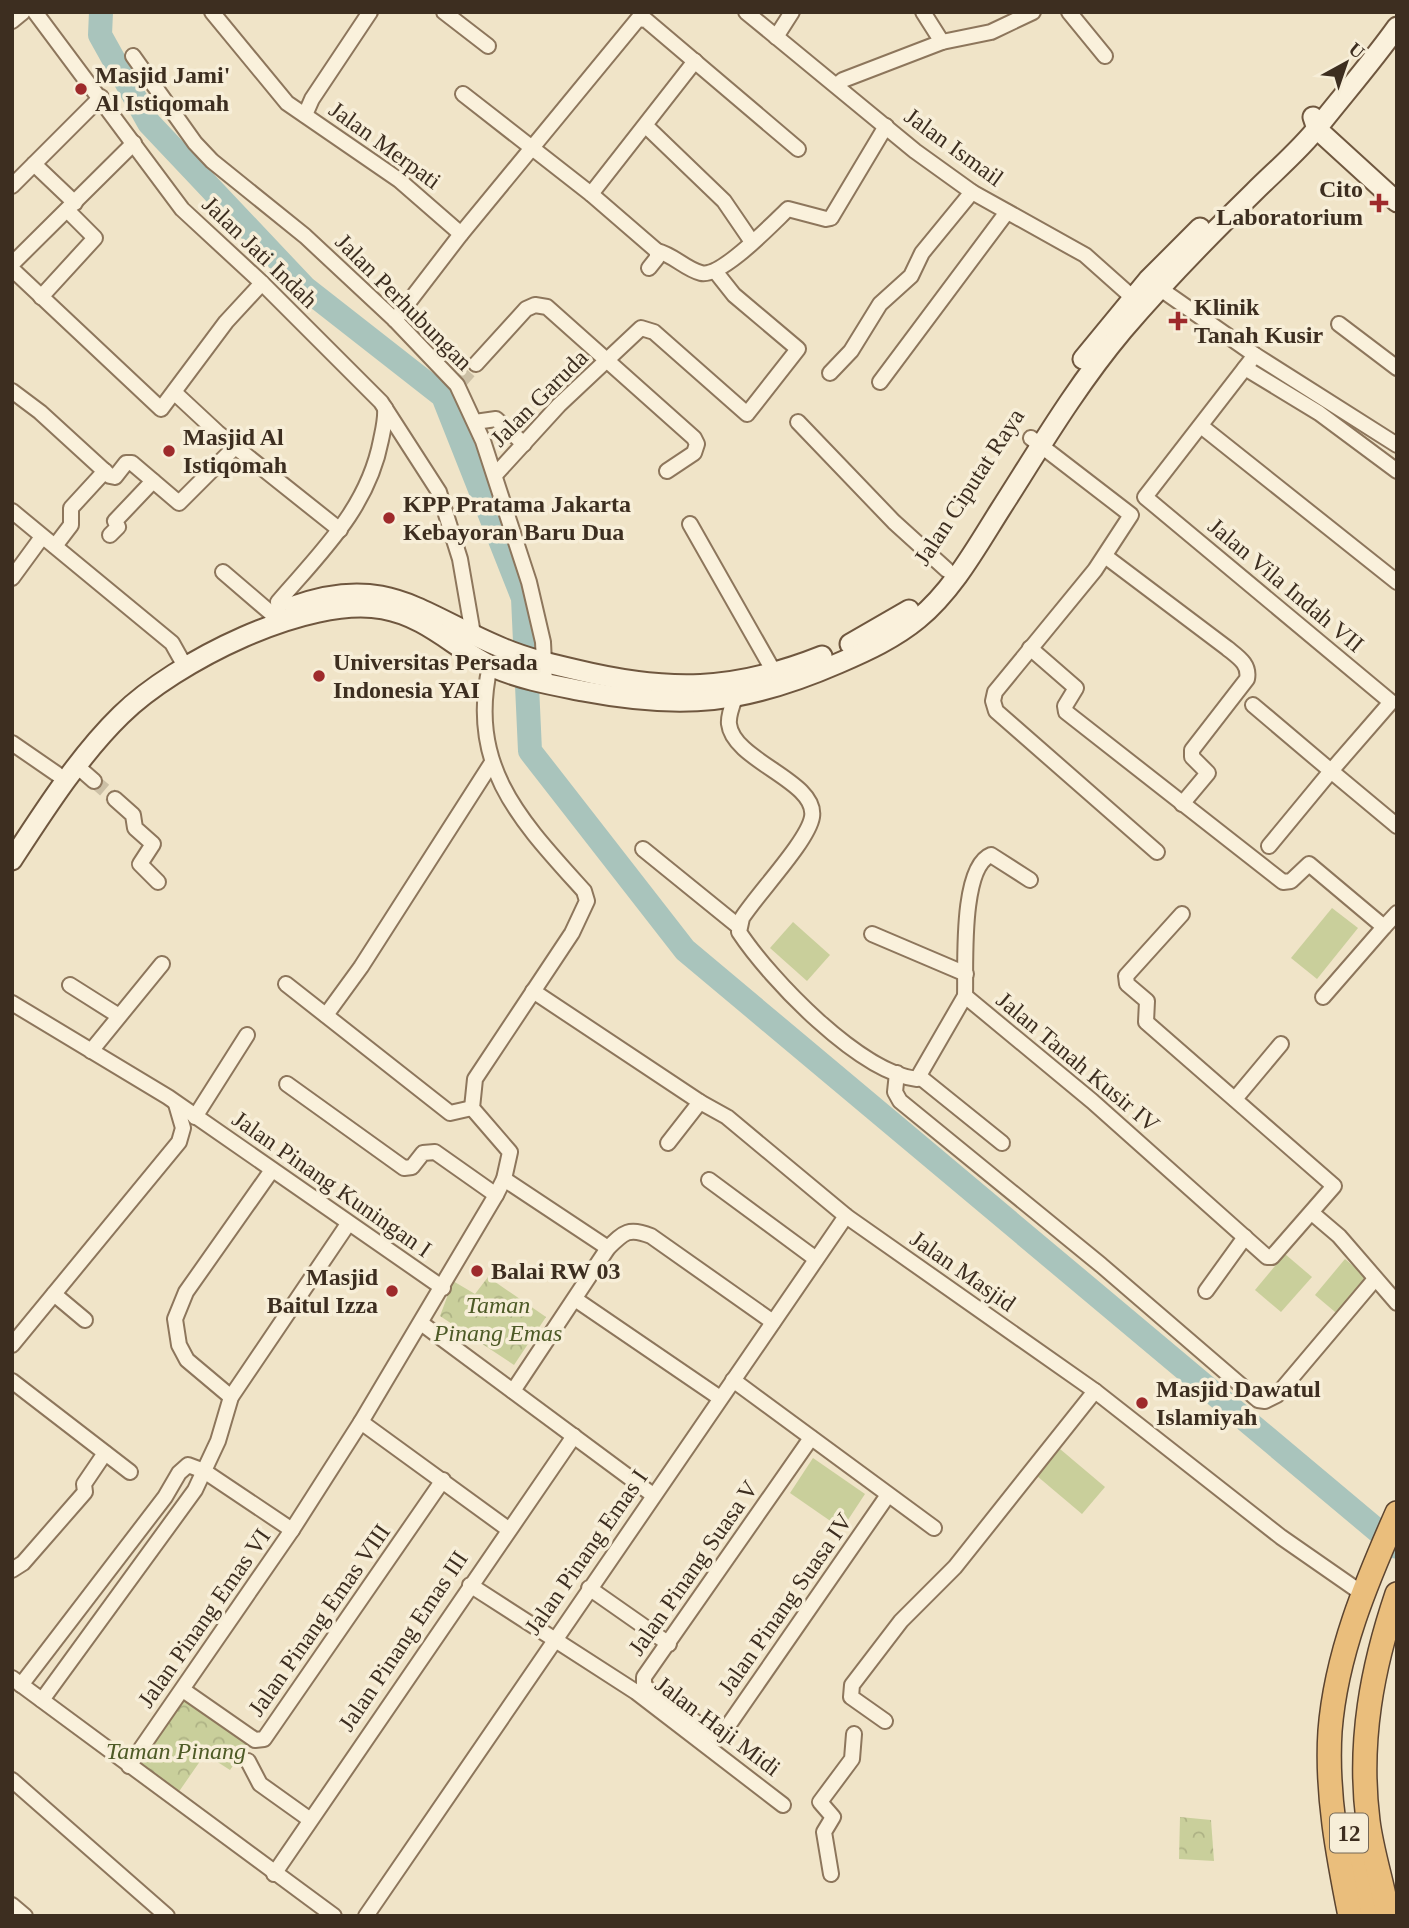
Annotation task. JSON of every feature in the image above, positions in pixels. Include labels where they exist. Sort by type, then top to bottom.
[{"type":"highway","name":"12","points":[[1350,1916],[1337,1848],[1330,1751],[1341,1665],[1363,1594],[1395,1518]]},
{"type":"highway","name":"12","points":[[1388,1916],[1368,1822],[1364,1770],[1368,1699],[1397,1594]]},
{"type":"highway","name":"12","points":[[1330,1751],[1366,1916]]},
{"type":"highway","name":"12","points":[[1366,1755],[1374,1770],[1397,1883]]},
{"type":"main road","name":"Jalan Ciputat Raya","points":[[183,663],[278,622],[315,612],[356,607],[384,609],[436,629],[490,666],[511,674],[542,683],[631,700],[692,703],[735,698],[783,686],[891,638],[918,619],[954,580],[1036,441],[1075,368],[1236,200],[1331,107],[1397,27]]},
{"type":"main road","points":[[1315,122],[1397,202]]},
{"type":"main road","name":"Jalan Ciputat Raya","points":[[183,663],[276,613],[315,599],[355,592],[416,605],[499,647],[535,659],[632,683],[685,687],[774,672],[838,650],[886,625],[917,603],[947,570],[1036,441]]},
{"type":"main road","points":[[511,674],[535,659]]},
{"type":"main road","points":[[12,860],[78,766],[117,718],[183,663]]},
{"type":"main road","points":[[12,836],[108,710],[138,683],[183,663]]},
{"type":"street","points":[[12,21],[23,12]]},
{"type":"street","name":"Jalan Jati Indah","points":[[35,12],[182,209],[262,283],[385,408],[439,492],[460,559],[473,634]]},
{"type":"street","name":"Jalan Merpati","points":[[212,12],[270,85],[305,116],[399,180],[461,234]]},
{"type":"street","points":[[305,116],[312,99],[370,12]]},
{"type":"street","points":[[444,12],[488,46]]},
{"type":"street","name":"Jalan Ismail","points":[[746,12],[972,192],[1086,256],[1138,302]]},
{"type":"street","points":[[776,37],[792,12]]},
{"type":"street","points":[[923,12],[942,42]]},
{"type":"street","points":[[837,85],[843,80],[942,42],[991,32],[1033,12]]},
{"type":"street","points":[[1069,12],[1105,56]]},
{"type":"street","points":[[394,320],[461,234],[638,19],[646,20],[798,149]]},
{"type":"street","name":"Jalan Perhubungan","points":[[133,57],[195,143],[212,161],[305,236],[458,384],[495,475],[529,582],[535,659],[542,683]]},
{"type":"street","points":[[591,194],[695,61]]},
{"type":"street","points":[[463,94],[591,194],[657,251],[667,253],[701,273],[715,271],[729,262],[788,209],[826,219],[835,215],[886,126]]},
{"type":"street","points":[[12,186],[101,97]]},
{"type":"street","points":[[646,126],[724,201],[752,242]]},
{"type":"street","points":[[134,143],[12,267],[161,409],[212,340],[262,283]]},
{"type":"street","points":[[34,164],[95,238],[41,297]]},
{"type":"street","points":[[830,373],[851,351],[880,304],[911,276],[922,253],[972,192]]},
{"type":"street","points":[[880,382],[1007,212]]},
{"type":"street","points":[[649,268],[657,258],[657,251]]},
{"type":"street","points":[[667,471],[694,453],[697,444],[694,438],[608,360],[641,328],[652,331],[747,414],[798,349],[726,288],[715,271]]},
{"type":"street","points":[[1153,285],[1255,355],[1397,445]]},
{"type":"street","name":"Jalan Garuda","points":[[476,364],[526,309],[535,305],[553,312],[608,360],[559,405],[495,475]]},
{"type":"street","points":[[1339,324],[1397,368]]},
{"type":"street","points":[[1157,852],[996,710],[993,701],[995,692],[1105,556],[1136,506],[1255,355]]},
{"type":"street","points":[[1245,368],[1319,413],[1397,471]]},
{"type":"street","points":[[12,391],[40,412],[105,471],[116,477],[129,462],[178,502],[235,447]]},
{"type":"street","points":[[175,393],[235,447],[340,530]]},
{"type":"street","points":[[223,572],[276,613],[278,601],[340,530],[362,498],[376,466],[385,408]]},
{"type":"street","points":[[475,422],[496,419],[524,444]]},
{"type":"street","points":[[798,422],[894,522],[947,570]]},
{"type":"street","points":[[1201,426],[1397,582]]},
{"type":"street","name":"Jalan Vila Indah VII","points":[[1036,441],[1136,506],[1395,701],[1331,771],[1269,846]]},
{"type":"street","points":[[55,546],[71,525],[71,508],[105,471]]},
{"type":"street","points":[[110,535],[118,527],[115,521],[153,481]]},
{"type":"street","points":[[12,511],[172,643],[183,663]]},
{"type":"street","points":[[690,524],[774,672]]},
{"type":"street","points":[[12,578],[42,537]]},
{"type":"street","points":[[1105,556],[1227,648],[1249,671],[1247,679],[1192,750],[1192,757],[1208,773],[1182,804]]},
{"type":"street","points":[[1030,649],[1076,688],[1065,706],[1066,712],[1182,804],[1283,883],[1291,881],[1305,865],[1314,866],[1384,928]]},
{"type":"street","points":[[490,666],[485,688],[483,724],[491,764],[500,786],[519,815],[584,891],[587,901],[572,933],[475,1079],[472,1108],[510,1152],[504,1179],[608,1248]]},
{"type":"street","points":[[735,698],[729,725],[736,740],[796,788],[809,802],[812,812],[804,834],[738,926]]},
{"type":"street","points":[[1253,705],[1397,826]]},
{"type":"street","points":[[12,743],[57,774]]},
{"type":"street","points":[[326,1015],[361,967],[491,764]]},
{"type":"street","points":[[78,766],[94,781]]},
{"type":"street","points":[[115,799],[134,816],[135,828],[154,845],[140,864],[158,882]]},
{"type":"street","points":[[643,849],[738,926],[744,940],[813,1017],[871,1060],[913,1079],[920,1077],[1002,1143]]},
{"type":"street","points":[[965,996],[971,886],[985,857],[991,855],[1030,880]]},
{"type":"street","points":[[1323,997],[1397,913]]},
{"type":"street","name":"Jalan Tanah Kusir IV","points":[[920,1077],[965,996],[1055,1069],[1267,1257],[1272,1257],[1334,1184],[1147,1024],[1147,1001],[1127,984],[1126,976],[1182,915]]},
{"type":"street","points":[[872,934],[966,974]]},
{"type":"street","points":[[91,1051],[162,964]]},
{"type":"street","points":[[70,985],[120,1016]]},
{"type":"street","points":[[286,985],[450,1113],[472,1108]]},
{"type":"street","name":"Jalan Masjid","points":[[533,990],[700,1102],[727,1116],[846,1216],[1095,1391],[1281,1537],[1363,1594]]},
{"type":"street","name":"Jalan Pinang Kuningan I","points":[[12,1003],[186,1110],[443,1288]]},
{"type":"street","points":[[12,1345],[179,1142],[186,1110],[247,1035]]},
{"type":"street","points":[[1235,1099],[1281,1044]]},
{"type":"street","points":[[898,1073],[895,1092],[900,1101],[1091,1257],[1258,1400],[1265,1401],[1276,1395],[1376,1279]]},
{"type":"street","points":[[287,1084],[404,1168],[412,1167],[423,1153],[435,1152],[496,1195]]},
{"type":"street","points":[[668,1143],[700,1102]]},
{"type":"street","points":[[231,1397],[194,1367],[183,1352],[176,1332],[177,1307],[272,1170]]},
{"type":"street","name":"Jalan Pinang Emas VI","points":[[129,1766],[292,1530],[361,1422],[443,1288],[504,1179]]},
{"type":"street","points":[[709,1180],[816,1259]]},
{"type":"street","points":[[1312,1213],[1364,1264],[1397,1303]]},
{"type":"street","name":"Jalan Pinang Emas I","points":[[366,1916],[846,1216]]},
{"type":"street","points":[[42,1700],[176,1520],[197,1469],[218,1441],[231,1397],[348,1224]]},
{"type":"street","points":[[513,1391],[608,1248],[624,1231],[631,1229],[651,1236],[773,1322]]},
{"type":"street","points":[[1206,1291],[1245,1237]]},
{"type":"street","points":[[54,1294],[85,1320]]},
{"type":"street","points":[[575,1299],[720,1398]]},
{"type":"street","points":[[421,1323],[653,1495]]},
{"type":"street","points":[[733,1380],[934,1528]]},
{"type":"street","points":[[12,1381],[130,1472]]},
{"type":"street","points":[[885,1721],[851,1697],[852,1685],[901,1621],[955,1567],[1095,1391]]},
{"type":"street","points":[[361,1422],[508,1529]]},
{"type":"street","name":"Jalan Pinang Emas III","points":[[274,1874],[309,1819],[574,1436]]},
{"type":"street","name":"Jalan Pinang Suasa V","points":[[718,1737],[644,1686],[644,1677],[810,1438]]},
{"type":"street","points":[[12,1570],[23,1563],[85,1492],[84,1484],[105,1453]]},
{"type":"street","points":[[197,1469],[179,1473],[165,1497],[16,1681],[334,1916]]},
{"type":"street","name":"Jalan Pinang Emas VI","points":[[197,1469],[292,1530]]},
{"type":"street","name":"Jalan Pinang Emas VIII","points":[[183,1690],[255,1741],[264,1739],[443,1480]]},
{"type":"street","name":"Jalan Pinang Suasa IV","points":[[718,1737],[724,1733],[888,1495]]},
{"type":"street","name":"Jalan Haji Midi","points":[[470,1585],[636,1692],[783,1805]]},
{"type":"street","points":[[589,1588],[669,1644]]},
{"type":"street","points":[[831,1874],[824,1832],[833,1817],[820,1802],[852,1759],[854,1734]]},
{"type":"street","points":[[248,1761],[260,1784],[309,1819]]},
{"type":"street","points":[[12,1780],[167,1916]]},
{"type":"street","points":[[12,1905],[25,1916]]},
{"type":"green space","points":[[1332,908],[1358,928],[1317,979],[1291,958]]},
{"type":"green space","points":[[793,922],[830,955],[807,981],[770,948]]},
{"type":"green space","points":[[1285,1254],[1312,1277],[1281,1312],[1255,1290]]},
{"type":"green space","points":[[1345,1259],[1371,1281],[1341,1317],[1315,1295]]},
{"type":"green space","name":"Taman Pinang Emas","points":[[488,1277],[546,1317],[514,1365],[440,1316],[453,1281],[475,1294]]},
{"type":"green space","points":[[1060,1449],[1105,1487],[1082,1514],[1037,1476]]},
{"type":"green space","points":[[813,1458],[865,1494],[842,1529],[790,1493]]},
{"type":"green space","name":"Taman Pinang","points":[[183,1696],[250,1742],[230,1770],[205,1754],[178,1793],[136,1762]]},
{"type":"green space","points":[[1180,1817],[1211,1820],[1214,1861],[1179,1859]]},
{"type":"waterway","points":[[101,12],[100,35],[149,123],[305,288],[443,396],[523,598],[530,751],[685,950],[1397,1547]]},
{"type":"tunnel","points":[[460,382],[476,364]]},
{"type":"tunnel","points":[[94,781],[115,799]]},
{"type":"place","name":"Masjid Jami' Al Istiqomah","points":[[81,89]]},
{"type":"place","name":"Cito Laboratorium","points":[[1379,203]]},
{"type":"place","name":"Klinik Tanah Kusir","points":[[1178,321]]},
{"type":"place","name":"Masjid Al Istiqomah","points":[[169,451]]},
{"type":"place","name":"KPP Pratama Jakarta Kebayoran Baru Dua","points":[[389,518]]},
{"type":"place","name":"Universitas Persada Indonesia YAI","points":[[319,676]]},
{"type":"place","name":"Balai RW 03","points":[[477,1271]]},
{"type":"place","name":"Masjid Baitul Izza","points":[[392,1291]]},
{"type":"place","name":"Masjid Dawatul Islamiyah","points":[[1142,1403]]}]
